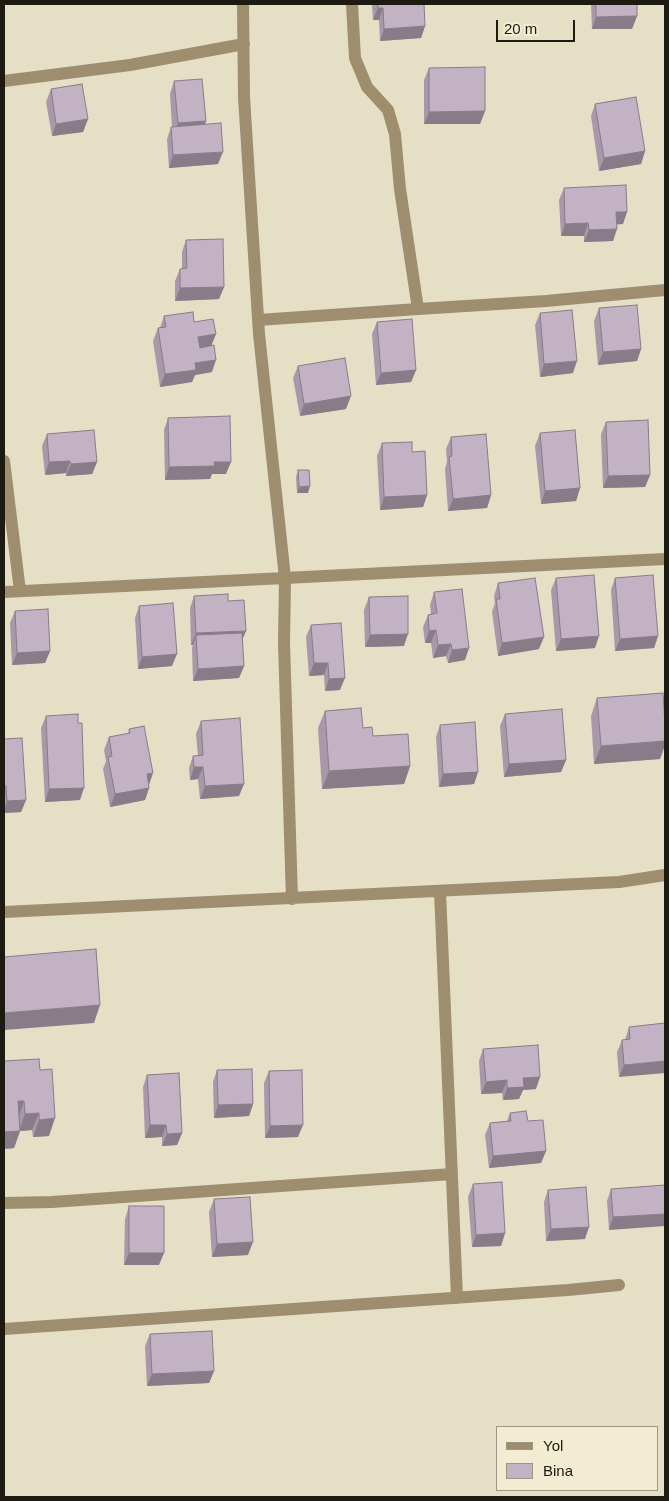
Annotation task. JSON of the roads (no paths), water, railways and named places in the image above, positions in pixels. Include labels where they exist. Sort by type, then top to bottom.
[{"type":"street","points":[[244,4],[244,97],[258,320],[285,578],[284,643],[292,899]]},
{"type":"street","points":[[352,4],[354,58],[367,87],[388,110],[395,134],[400,189],[418,308]]},
{"type":"street","points":[[4,81],[130,65],[244,44]]},
{"type":"street","points":[[258,320],[546,301],[665,290]]},
{"type":"street","points":[[4,461],[20,591]]},
{"type":"street","points":[[4,592],[665,559]]},
{"type":"street","points":[[4,912],[619,882],[665,875]]},
{"type":"street","points":[[440,891],[457,1298]]},
{"type":"street","points":[[4,1203],[452,1174]]},
{"type":"street","points":[[4,1329],[619,1285]]}]
